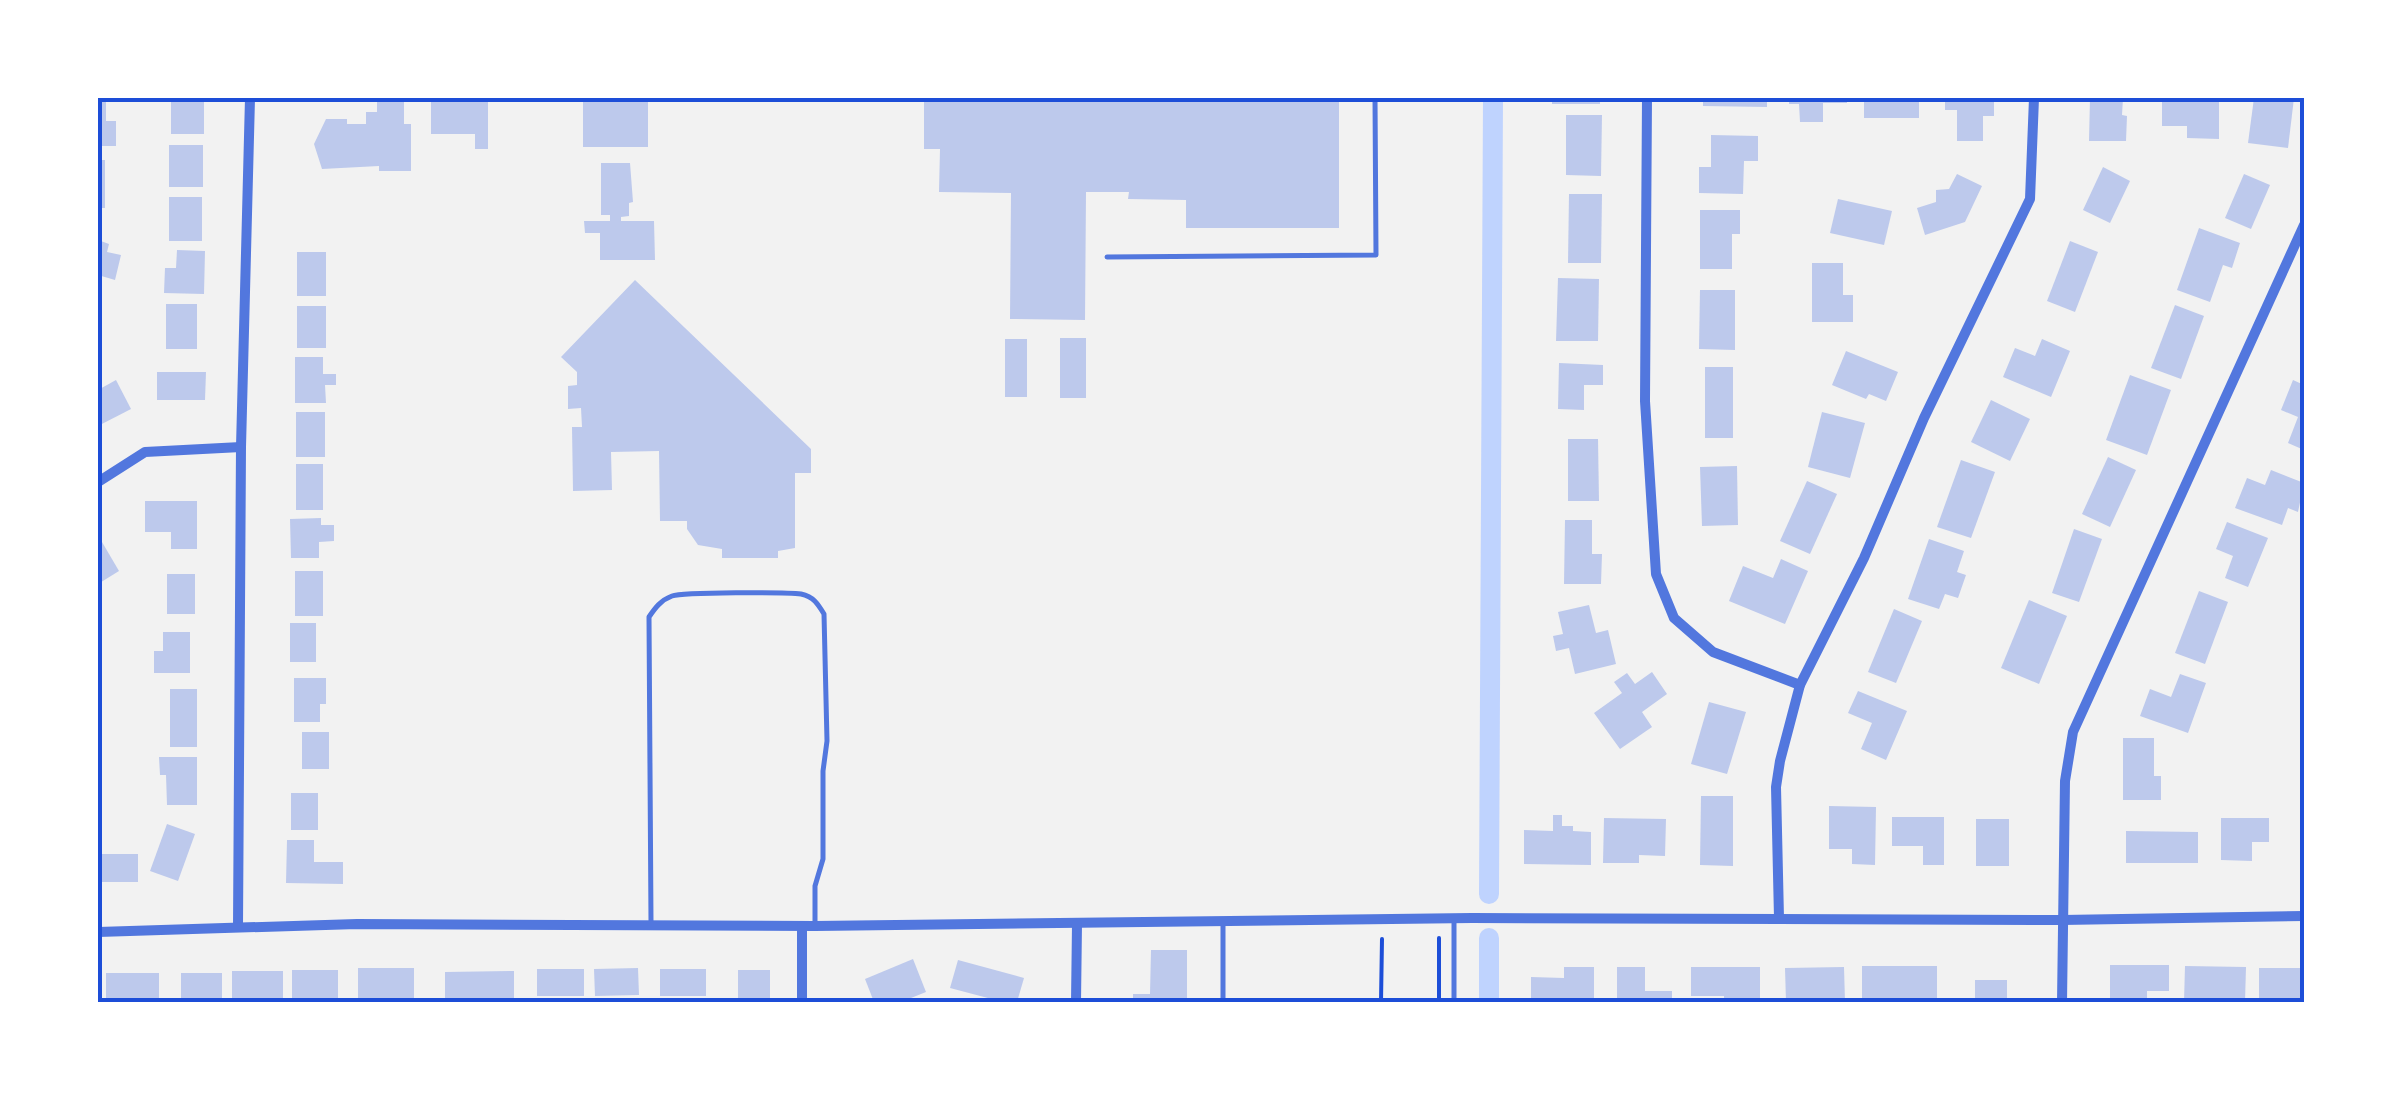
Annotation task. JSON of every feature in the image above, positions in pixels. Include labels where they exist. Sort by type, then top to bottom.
[{"type":"street","points":[[238,927],[241,447],[250,98]]},
{"type":"street","points":[[1647,98],[1645,401],[1656,574],[1674,618],[1712,652],[1800,685]]},
{"type":"street","points":[[1779,918],[1776,787],[1800,685],[1864,558],[1924,418],[2030,199],[2034,98]]},
{"type":"street","points":[[2062,1002],[2065,781],[2073,732],[2304,224]]},
{"type":"street","points":[[98,482],[145,452],[241,447]]},
{"type":"street","points":[[98,932],[357,924],[808,926],[1454,918],[2062,920],[2304,916]]},
{"type":"street","points":[[1076,1002],[1077,924]]},
{"type":"street","points":[[802,1002],[808,926]]},
{"type":"lane","points":[[1107,257],[1376,255],[1375,98]]},
{"type":"lane","points":[[650,926],[646,634],[649,616],[658,604],[674,595],[801,594],[816,601],[824,614],[823,858],[808,926]]},
{"type":"lane","points":[[1454,918],[1454,1002]]},
{"type":"lane","points":[[1223,1002],[1224,922]]},
{"type":"path","points":[[1439,938],[1439,1002]]},
{"type":"path","points":[[1381,1002],[1382,939]]},
{"type":"building","points":[[171,98],[204,98],[204,134],[171,134]]},
{"type":"building","points":[[431,98],[488,98],[488,149],[475,149],[475,134],[431,134]]},
{"type":"building","points":[[583,98],[648,98],[648,147],[583,147]]},
{"type":"building","points":[[924,98],[1339,98],[1339,228],[1186,228],[1186,200],[1128,199],[1129,192],[1086,192],[1085,320],[1010,319],[1011,193],[939,192],[940,149],[924,149]]},
{"type":"building","points":[[1552,98],[1600,98],[1600,104],[1552,104]]},
{"type":"building","points":[[1703,98],[1767,98],[1767,107],[1703,106]]},
{"type":"building","points":[[1789,98],[1847,98],[1847,103],[1823,103],[1823,122],[1800,122],[1799,104],[1789,104]]},
{"type":"building","points":[[1864,98],[1919,98],[1919,118],[1864,118]]},
{"type":"building","points":[[1945,98],[1994,98],[1994,116],[1983,116],[1983,141],[1957,141],[1957,110],[1945,110]]},
{"type":"building","points":[[2090,98],[2123,98],[2126,141],[2089,141]]},
{"type":"building","points":[[2162,98],[2219,98],[2219,139],[2187,138],[2187,126],[2162,126]]},
{"type":"building","points":[[2254,98],[2294,98],[2288,148],[2248,143]]},
{"type":"building","points":[[98,100],[106,100],[106,121],[116,121],[116,146],[98,146]]},
{"type":"building","points":[[377,100],[404,100],[404,124],[411,124],[411,171],[379,171],[379,166],[322,169],[314,144],[326,119],[366,124],[366,112],[377,112]]},
{"type":"building","points":[[1566,115],[1602,115],[1601,176],[1566,175]]},
{"type":"building","points":[[1711,135],[1758,136],[1758,161],[1744,161],[1743,194],[1699,193],[1699,167],[1711,167]]},
{"type":"building","points":[[169,145],[203,145],[203,187],[169,187]]},
{"type":"building","points":[[98,160],[105,160],[105,208],[98,208]]},
{"type":"building","points":[[601,163],[630,163],[633,202],[629,203],[629,216],[621,217],[621,221],[654,221],[655,260],[600,260],[600,233],[585,233],[584,221],[610,221],[610,215],[601,215]]},
{"type":"building","points":[[2103,167],[2130,181],[2110,223],[2083,210]]},
{"type":"building","points":[[1957,174],[1982,186],[1965,222],[1925,235],[1917,208],[1936,202],[1936,190],[1949,189]]},
{"type":"building","points":[[2244,174],[2270,185],[2251,229],[2225,218]]},
{"type":"building","points":[[1569,194],[1602,194],[1601,263],[1568,263]]},
{"type":"building","points":[[169,197],[202,197],[202,241],[169,241]]},
{"type":"building","points":[[1838,199],[1892,211],[1884,245],[1830,233]]},
{"type":"building","points":[[1700,210],[1740,210],[1740,234],[1732,234],[1732,269],[1700,269]]},
{"type":"building","points":[[2199,228],[2240,243],[2232,268],[2223,265],[2210,302],[2177,290]]},
{"type":"building","points":[[98,240],[109,244],[107,252],[121,255],[115,280],[98,275]]},
{"type":"building","points":[[2070,241],[2098,252],[2075,312],[2047,301]]},
{"type":"building","points":[[177,250],[205,251],[204,294],[164,293],[165,268],[176,268]]},
{"type":"building","points":[[297,252],[326,252],[326,296],[297,296]]},
{"type":"building","points":[[1812,263],[1843,263],[1843,295],[1853,295],[1853,322],[1812,322]]},
{"type":"building","points":[[1558,278],[1599,279],[1598,341],[1556,341]]},
{"type":"building","points":[[635,280],[811,449],[811,473],[795,473],[795,548],[778,551],[778,558],[722,558],[722,549],[698,545],[687,529],[687,521],[660,521],[659,451],[611,452],[612,490],[573,491],[572,427],[582,427],[581,408],[568,409],[568,386],[577,385],[577,372],[561,357]]},
{"type":"building","points":[[1700,290],[1735,290],[1735,350],[1699,349]]},
{"type":"building","points":[[166,304],[197,304],[197,349],[166,349]]},
{"type":"building","points":[[2175,305],[2204,316],[2181,379],[2151,368]]},
{"type":"building","points":[[297,306],[326,306],[326,348],[297,348]]},
{"type":"building","points":[[1060,338],[1086,338],[1086,398],[1060,398]]},
{"type":"building","points":[[1005,339],[1027,339],[1027,397],[1005,397]]},
{"type":"building","points":[[2042,339],[2070,351],[2051,397],[2003,377],[2015,348],[2035,356]]},
{"type":"building","points":[[1846,351],[1898,372],[1886,401],[1869,394],[1866,399],[1832,385]]},
{"type":"building","points":[[295,357],[323,357],[323,374],[336,374],[336,385],[325,385],[326,403],[295,403]]},
{"type":"building","points":[[1559,363],[1603,365],[1603,385],[1584,385],[1584,410],[1558,409]]},
{"type":"building","points":[[1705,367],[1733,367],[1733,438],[1705,438]]},
{"type":"building","points":[[157,372],[206,372],[205,400],[157,400]]},
{"type":"building","points":[[2130,375],[2171,390],[2147,455],[2106,440]]},
{"type":"building","points":[[116,380],[131,409],[98,426],[98,390]]},
{"type":"building","points":[[2293,380],[2304,385],[2304,450],[2288,443],[2298,417],[2281,410]]},
{"type":"building","points":[[1991,400],[2030,419],[2010,461],[1971,442]]},
{"type":"building","points":[[296,412],[325,412],[325,457],[296,457]]},
{"type":"building","points":[[1822,412],[1865,423],[1850,478],[1808,467]]},
{"type":"building","points":[[1568,439],[1598,439],[1599,501],[1568,501]]},
{"type":"building","points":[[2108,457],[2136,470],[2110,527],[2082,514]]},
{"type":"building","points":[[1961,460],[1995,472],[1971,538],[1937,527]]},
{"type":"building","points":[[296,464],[323,464],[323,510],[296,510]]},
{"type":"building","points":[[1737,466],[1738,525],[1702,526],[1700,467]]},
{"type":"building","points":[[2271,470],[2304,483],[2298,512],[2288,508],[2282,525],[2235,508],[2247,478],[2265,485]]},
{"type":"building","points":[[1807,481],[1837,494],[1810,554],[1780,541]]},
{"type":"building","points":[[145,501],[197,501],[197,549],[171,549],[171,532],[145,532]]},
{"type":"building","points":[[321,518],[321,525],[334,525],[334,541],[319,542],[319,558],[291,558],[290,519]]},
{"type":"building","points":[[1565,520],[1592,520],[1592,554],[1602,554],[1601,584],[1564,584]]},
{"type":"building","points":[[2227,522],[2268,538],[2248,587],[2225,578],[2233,556],[2216,549]]},
{"type":"building","points":[[2074,529],[2102,539],[2079,602],[2052,593]]},
{"type":"building","points":[[1929,539],[1964,551],[1957,572],[1966,575],[1958,598],[1945,594],[1939,609],[1908,599]]},
{"type":"building","points":[[102,542],[119,571],[98,584],[98,545]]},
{"type":"building","points":[[1781,559],[1808,571],[1785,624],[1729,601],[1743,566],[1773,578]]},
{"type":"building","points":[[295,571],[323,571],[323,616],[295,616]]},
{"type":"building","points":[[167,574],[195,574],[195,614],[167,614]]},
{"type":"building","points":[[2199,591],[2228,602],[2205,664],[2175,653]]},
{"type":"building","points":[[2029,600],[2067,616],[2039,684],[2001,668]]},
{"type":"building","points":[[1589,605],[1596,633],[1608,630],[1616,664],[1575,674],[1569,648],[1556,651],[1553,636],[1563,634],[1558,612]]},
{"type":"building","points":[[1894,609],[1922,621],[1896,683],[1868,672]]},
{"type":"building","points":[[290,623],[316,623],[316,662],[290,662]]},
{"type":"building","points":[[163,632],[190,632],[190,673],[154,673],[154,651],[163,651]]},
{"type":"building","points":[[2300,640],[2304,640],[2304,703],[2301,703]]},
{"type":"building","points":[[1652,672],[1667,694],[1642,712],[1652,727],[1620,749],[1594,713],[1622,693],[1614,682],[1627,673],[1635,684]]},
{"type":"building","points":[[2180,674],[2206,683],[2188,733],[2140,716],[2150,689],[2171,697]]},
{"type":"building","points":[[294,678],[326,678],[326,704],[320,704],[320,722],[294,722]]},
{"type":"building","points":[[170,689],[197,689],[197,747],[170,747]]},
{"type":"building","points":[[1858,691],[1907,711],[1886,760],[1861,749],[1872,723],[1848,713]]},
{"type":"building","points":[[1709,702],[1746,712],[1727,774],[1691,764]]},
{"type":"building","points":[[302,732],[329,732],[329,769],[302,769]]},
{"type":"building","points":[[2123,738],[2154,738],[2154,776],[2161,776],[2161,800],[2123,800]]},
{"type":"building","points":[[159,757],[197,757],[197,805],[167,805],[166,775],[160,775]]},
{"type":"building","points":[[291,793],[318,793],[318,830],[291,830]]},
{"type":"building","points":[[1701,796],[1733,796],[1733,866],[1700,865]]},
{"type":"building","points":[[1829,806],[1876,807],[1875,865],[1852,864],[1852,849],[1829,849]]},
{"type":"building","points":[[1553,815],[1562,815],[1562,826],[1573,826],[1573,831],[1591,832],[1591,865],[1524,864],[1524,830],[1553,831]]},
{"type":"building","points":[[1892,817],[1944,817],[1944,865],[1923,865],[1923,846],[1892,846]]},
{"type":"building","points":[[1604,818],[1666,819],[1665,856],[1639,855],[1639,863],[1603,863]]},
{"type":"building","points":[[2221,818],[2269,818],[2269,842],[2252,842],[2252,861],[2221,860]]},
{"type":"building","points":[[1976,819],[2009,819],[2009,866],[1976,866]]},
{"type":"building","points":[[167,824],[195,834],[178,881],[150,871]]},
{"type":"building","points":[[2126,831],[2198,832],[2198,863],[2126,863]]},
{"type":"building","points":[[287,840],[314,840],[314,862],[343,862],[343,884],[286,883]]},
{"type":"building","points":[[98,854],[138,854],[138,882],[98,882]]},
{"type":"building","points":[[1151,950],[1187,950],[1187,1002],[1133,1002],[1133,994],[1150,994]]},
{"type":"building","points":[[913,959],[926,992],[901,1002],[874,1002],[865,979]]},
{"type":"building","points":[[958,960],[1024,978],[1017,1002],[950,988]]},
{"type":"building","points":[[2110,965],[2169,965],[2169,991],[2147,991],[2147,1002],[2110,1002]]},
{"type":"building","points":[[1862,966],[1937,966],[1937,1002],[1862,1000]]},
{"type":"building","points":[[2185,966],[2246,967],[2245,1002],[2184,1002]]},
{"type":"building","points":[[1564,967],[1594,967],[1594,1002],[1531,1002],[1531,977],[1564,978]]},
{"type":"building","points":[[1617,967],[1645,967],[1645,991],[1672,991],[1672,1002],[1617,1002]]},
{"type":"building","points":[[1691,967],[1760,967],[1760,1002],[1724,1002],[1724,996],[1691,996]]},
{"type":"building","points":[[1844,967],[1845,1002],[1786,1002],[1785,968]]},
{"type":"building","points":[[358,968],[414,968],[414,1000],[358,1000]]},
{"type":"building","points":[[638,968],[639,995],[595,996],[594,969]]},
{"type":"building","points":[[2259,968],[2304,968],[2304,1002],[2259,1002]]},
{"type":"building","points":[[537,969],[584,969],[584,996],[537,996]]},
{"type":"building","points":[[660,969],[706,969],[706,996],[660,996]]},
{"type":"building","points":[[292,970],[338,970],[338,998],[292,998]]},
{"type":"building","points":[[738,970],[770,970],[770,1002],[738,1002]]},
{"type":"building","points":[[232,971],[283,971],[283,999],[232,999]]},
{"type":"building","points":[[514,971],[514,1002],[445,1002],[445,972]]},
{"type":"building","points":[[106,973],[159,973],[159,1002],[106,1002]]},
{"type":"building","points":[[181,973],[222,973],[222,1002],[181,1002]]},
{"type":"building","points":[[1975,980],[2007,980],[2007,1002],[1975,1002]]},
{"type":"waterway","points":[[1489,894],[1493,98]]},
{"type":"waterway","points":[[1489,938],[1489,1002]]}]
